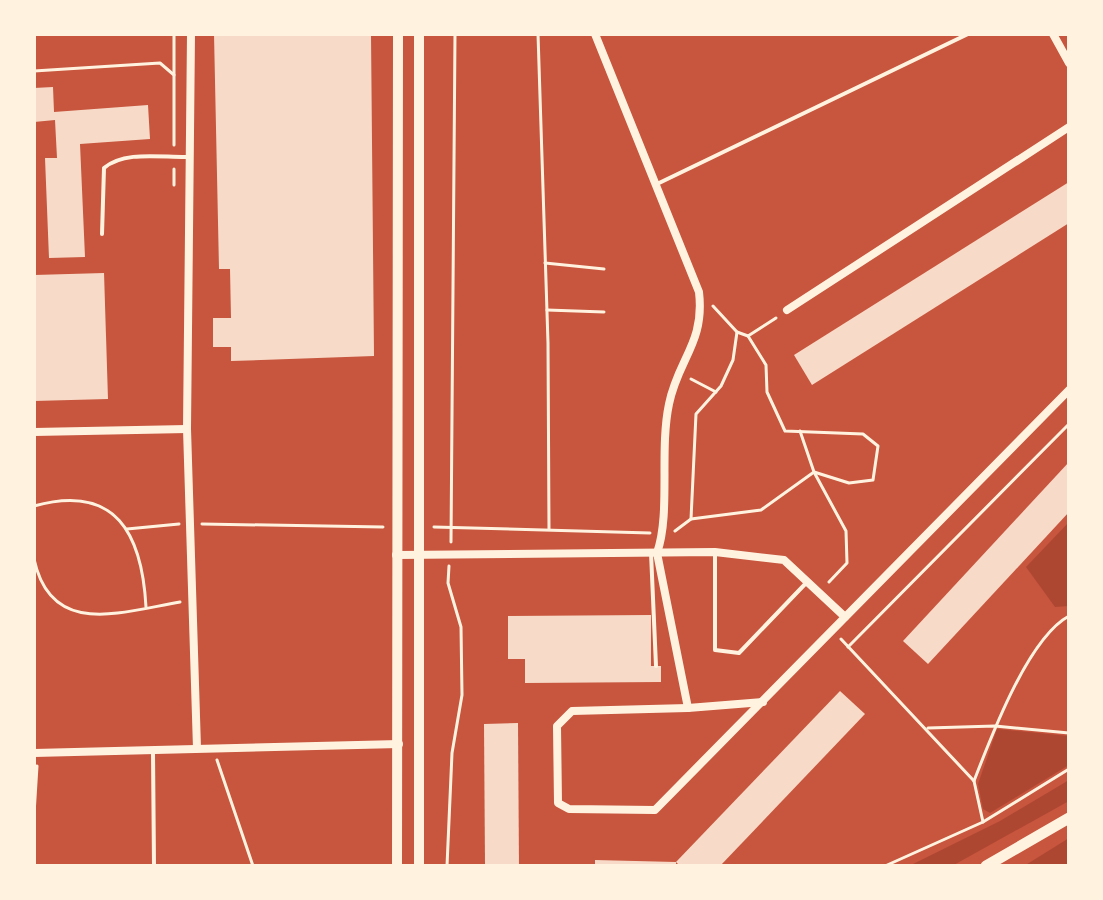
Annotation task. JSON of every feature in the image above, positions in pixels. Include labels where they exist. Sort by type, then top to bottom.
[{"type":"main road","points":[[986,866],[1069,818]]},
{"type":"street","points":[[191,34],[187,429],[197,748]]},
{"type":"street","points":[[397,866],[398,34]]},
{"type":"street","points":[[419,34],[419,866]]},
{"type":"street","points":[[595,34],[653,185],[699,292],[701,313],[697,336],[672,387],[662,449],[662,538],[654,553],[688,708]]},
{"type":"street","points":[[1053,34],[1069,63]]},
{"type":"street","points":[[787,310],[1069,127]]},
{"type":"street","points":[[763,702],[688,708],[572,711],[557,726],[558,803],[569,809],[655,810],[763,702],[1069,390]]},
{"type":"street","points":[[34,432],[187,429]]},
{"type":"street","points":[[396,555],[715,552],[784,560],[845,617]]},
{"type":"street","points":[[36,753],[399,744]]},
{"type":"lane","points":[[653,185],[968,34]]},
{"type":"lane","points":[[102,234],[104,168],[112,161],[190,157]]},
{"type":"lane","points":[[715,552],[715,650],[739,653],[808,581]]},
{"type":"lane","points":[[654,553],[656,666]]},
{"type":"lane","points":[[153,750],[154,866]]},
{"type":"path","points":[[174,34],[174,189]]},
{"type":"path","points":[[447,866],[452,753],[462,695],[461,627],[448,583],[452,528],[455,34]]},
{"type":"path","points":[[538,34],[547,310],[549,529]]},
{"type":"path","points":[[34,71],[160,63],[174,75]]},
{"type":"path","points":[[545,263],[604,269]]},
{"type":"path","points":[[699,292],[737,332],[748,336],[766,365],[767,392],[785,431],[863,434],[878,446],[873,480],[849,483],[814,472]]},
{"type":"path","points":[[547,310],[604,312]]},
{"type":"path","points":[[748,336],[787,310]]},
{"type":"path","points":[[691,519],[696,414],[716,392],[733,360],[737,332]]},
{"type":"path","points":[[679,374],[716,392]]},
{"type":"path","points":[[848,647],[1069,424]]},
{"type":"path","points":[[800,431],[814,472],[846,531],[847,563],[820,592]]},
{"type":"path","points":[[452,528],[549,529],[662,538],[691,519],[761,510],[814,472]]},
{"type":"path","points":[[34,506],[56,499],[80,500],[107,511],[127,529],[142,560],[146,607]]},
{"type":"path","points":[[127,529],[189,524],[387,527]]},
{"type":"path","points":[[34,559],[58,606],[75,614],[191,600]]},
{"type":"path","points":[[974,781],[995,726],[1042,644],[1055,624],[1069,616]]},
{"type":"path","points":[[833,630],[928,728],[974,781],[983,822]]},
{"type":"path","points":[[928,728],[995,726],[1069,733]]},
{"type":"path","points":[[216,748],[218,768],[253,866]]},
{"type":"path","points":[[34,814],[36,753]]},
{"type":"path","points":[[885,866],[983,822],[1069,769]]},
{"type":"shaded area","points":[[1069,522],[1069,606],[1055,607],[1026,567]]},
{"type":"shaded area","points":[[997,729],[1069,736],[1069,765],[990,813],[983,809],[978,784]]},
{"type":"shaded area","points":[[1069,780],[1069,801],[952,866],[909,866],[1000,821]]},
{"type":"shaded area","points":[[1069,838],[1069,866],[1024,866]]},
{"type":"building","points":[[214,34],[371,34],[374,356],[231,361],[231,347],[213,347],[213,318],[231,318],[230,269],[219,269]]},
{"type":"building","points":[[53,87],[54,112],[148,105],[150,139],[80,144],[85,257],[49,258],[45,158],[57,158],[55,120],[34,122],[34,88]]},
{"type":"building","points":[[1069,182],[1069,223],[812,385],[794,355]]},
{"type":"building","points":[[104,273],[108,399],[34,401],[34,275]]},
{"type":"building","points":[[1069,462],[1069,512],[928,664],[903,641]]},
{"type":"building","points":[[651,615],[651,666],[661,666],[661,682],[525,683],[525,659],[508,659],[508,616]]},
{"type":"building","points":[[840,691],[865,714],[720,866],[680,866],[676,862]]},
{"type":"building","points":[[518,723],[519,866],[485,866],[484,724]]},
{"type":"building","points":[[595,860],[676,862],[676,866],[595,866]]}]
